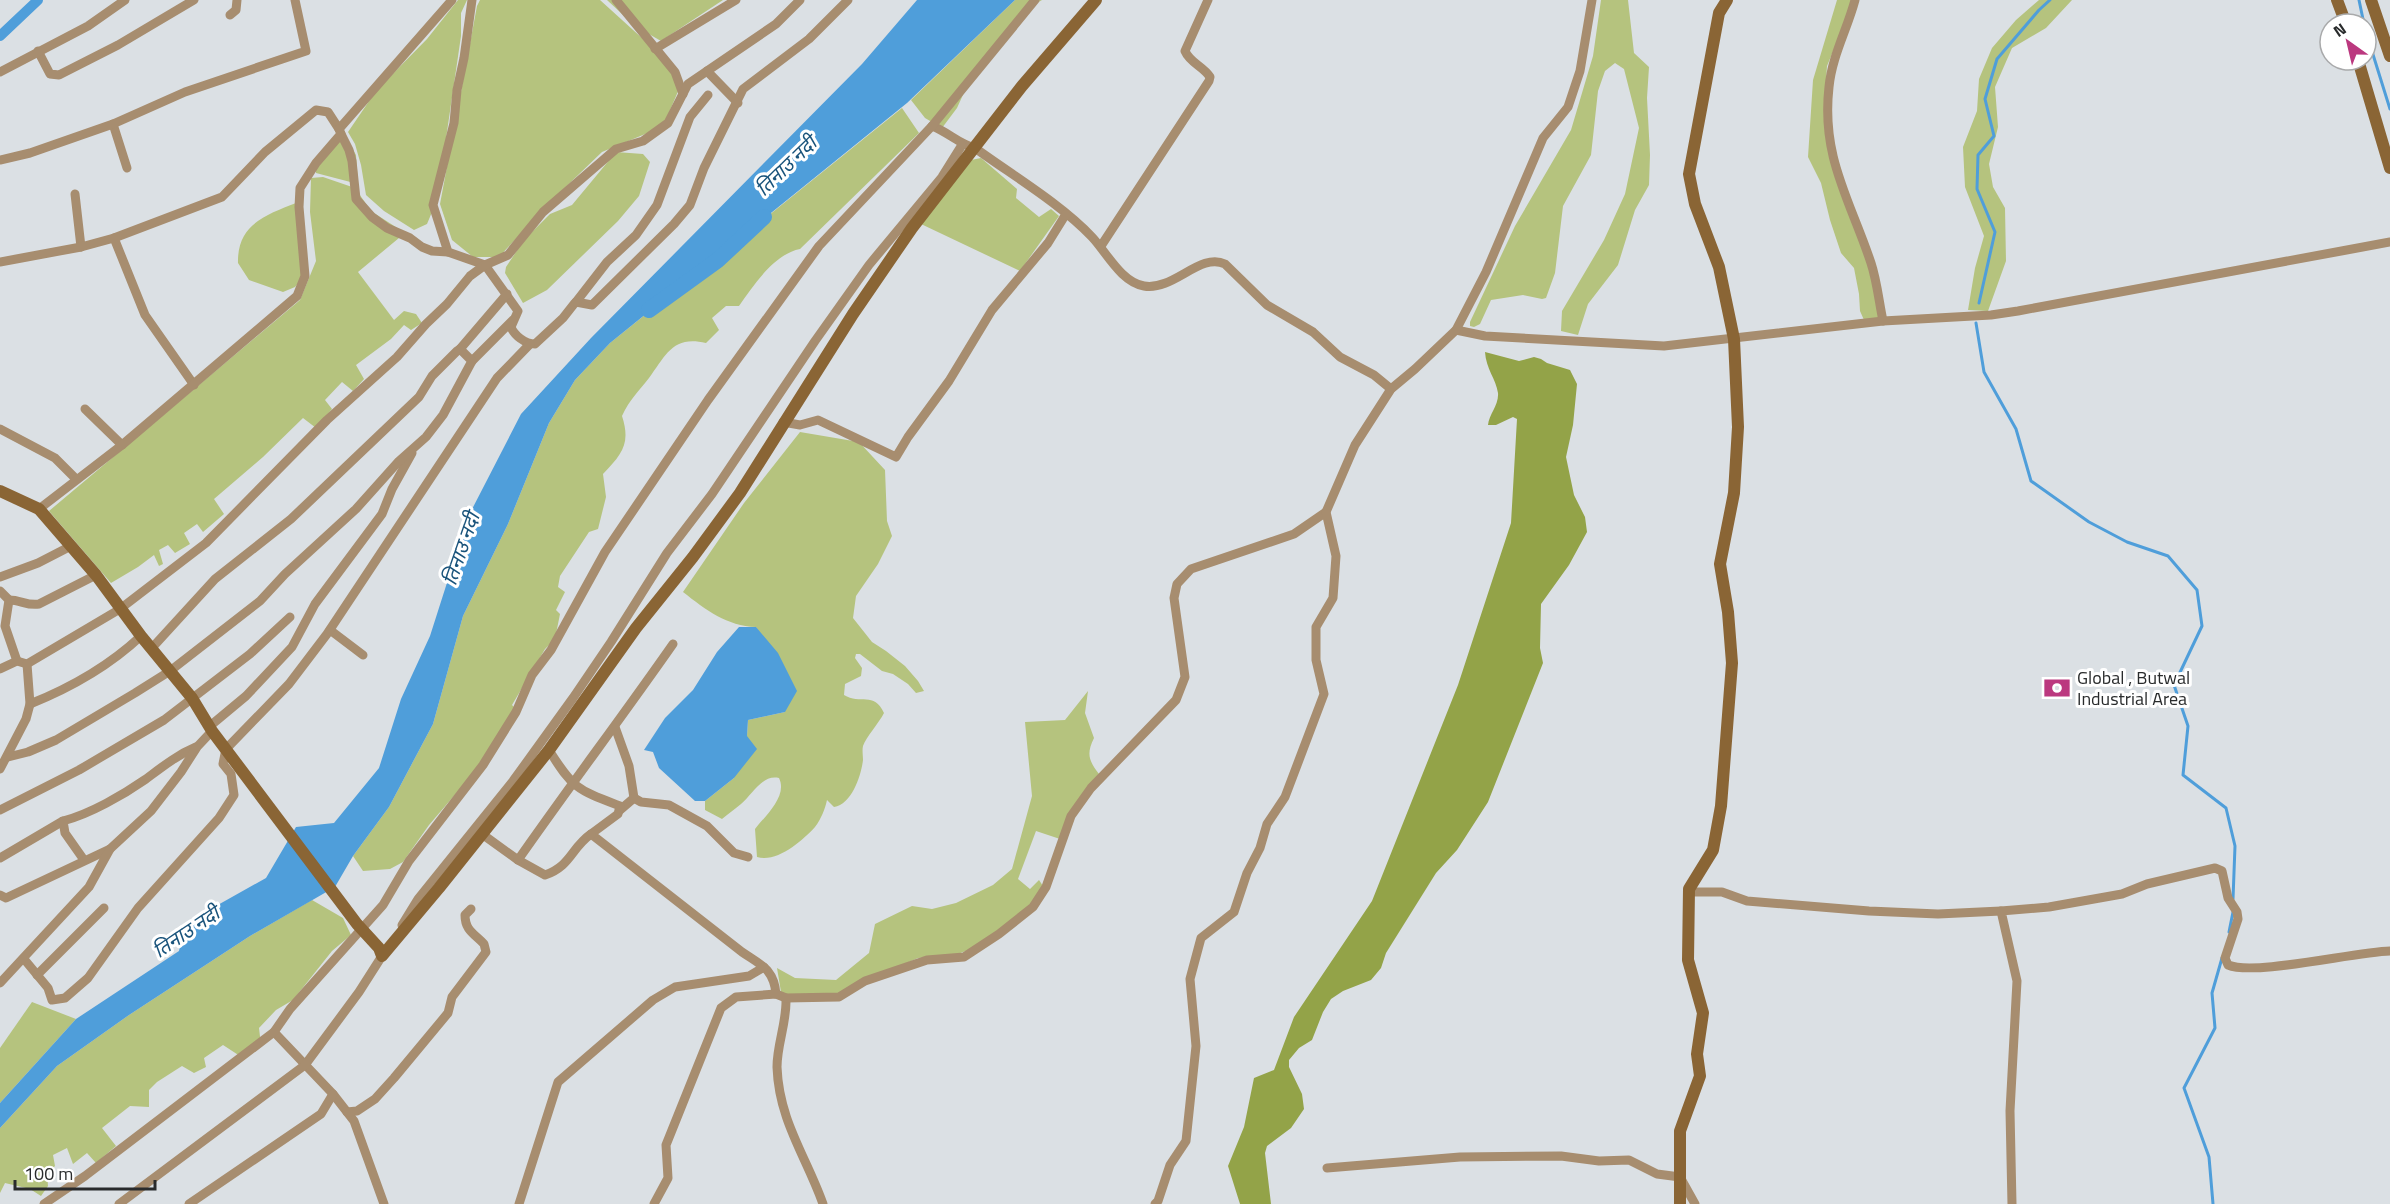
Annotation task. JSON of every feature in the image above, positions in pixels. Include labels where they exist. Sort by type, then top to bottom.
[{"type":"street","points":[[0,72],[88,26],[125,0]]},
{"type":"street","points":[[38,51],[50,74],[59,75],[126,41],[194,0]]},
{"type":"street","points":[[230,15],[236,10],[237,0]]},
{"type":"street","points":[[0,160],[30,153],[113,124],[185,92],[306,51],[295,0]]},
{"type":"street","points":[[39,509],[122,445],[297,296],[305,276],[299,207],[300,188],[340,131],[452,0]]},
{"type":"street","points":[[448,252],[433,205],[454,123],[457,90],[472,0]]},
{"type":"street","points":[[616,0],[675,72],[683,94]]},
{"type":"street","points":[[655,49],[736,0]]},
{"type":"street","points":[[0,669],[22,663],[120,609],[206,543],[327,420],[397,357],[470,276],[508,255],[543,212],[616,149],[643,141],[668,123],[688,84],[776,24],[800,0]]},
{"type":"street","points":[[576,302],[592,305],[674,224],[690,205],[704,168],[743,89],[809,39],[848,0]]},
{"type":"street","points":[[44,1204],[85,1176],[274,1032],[305,991],[360,927],[383,905],[409,861],[483,765],[516,712],[532,675],[551,650],[605,552],[708,400],[819,246],[932,126],[1035,0]]},
{"type":"street","points":[[123,1203],[305,1065],[359,992],[382,956],[549,750],[636,628],[740,493],[853,314],[912,228],[1022,86],[1096,0]]},
{"type":"street","points":[[1101,246],[1209,81],[1208,73],[1188,58],[1185,51],[1208,0]]},
{"type":"street","points":[[654,1204],[668,1178],[666,1145],[721,1008],[736,997],[776,994],[786,998],[839,997],[865,981],[927,960],[964,957],[999,934],[1032,907],[1046,887],[1071,816],[1091,788],[1176,700],[1185,677],[1174,598],[1177,584],[1191,569],[1294,534],[1326,512],[1355,445],[1390,389],[1456,330],[1486,272],[1543,138],[1568,107],[1580,70],[1592,0]]},
{"type":"street","points":[[1680,1204],[1680,1131],[1700,1077],[1697,1053],[1703,1013],[1688,960],[1689,889],[1713,850],[1721,806],[1732,663],[1728,612],[1720,564],[1734,493],[1738,427],[1734,339],[1719,267],[1695,204],[1689,174],[1719,13],[1727,0]]},
{"type":"street","points":[[1855,0],[1834,57],[1829,87],[1827,128],[1839,182],[1871,264],[1883,321]]},
{"type":"street","points":[[2371,0],[2390,56]]},
{"type":"street","points":[[707,71],[738,103]]},
{"type":"street","points":[[2362,72],[2390,168]]},
{"type":"street","points":[[24,959],[48,988],[52,1000],[65,998],[88,978],[138,908],[219,818],[234,795],[231,774],[223,764],[226,749],[289,684],[330,630],[497,378],[530,344],[535,344],[576,302],[607,262],[636,235],[657,205],[690,117],[708,95]]},
{"type":"street","points":[[0,262],[81,247],[114,238],[222,197],[265,152],[316,110],[328,112],[340,131],[352,161],[356,199],[372,217],[422,247],[432,251],[448,252],[485,266],[519,310],[513,320],[472,361],[443,415],[426,437],[399,461],[333,532],[285,574],[260,601],[170,671],[56,740],[28,752],[8,757]]},
{"type":"street","points":[[113,124],[127,168]]},
{"type":"street","points":[[932,126],[946,131],[962,145],[975,148],[1066,214],[1101,246],[1126,278],[1144,286],[1165,285],[1208,262],[1220,261],[1267,305],[1313,332],[1340,357],[1374,375],[1390,389]]},
{"type":"street","points":[[404,931],[402,925],[418,899],[513,781],[573,698],[667,553],[701,509],[815,341],[869,266],[942,177],[962,145]]},
{"type":"street","points":[[75,194],[81,247]]},
{"type":"street","points":[[783,422],[800,425],[818,420],[896,457],[949,381],[992,310],[1048,243],[1066,214]]},
{"type":"street","points":[[114,238],[145,315],[194,385]]},
{"type":"street","points":[[1456,330],[1485,336],[1664,346],[1883,321],[1991,315],[2390,243]]},
{"type":"street","points":[[151,649],[216,579],[291,519],[419,397],[432,376],[460,349],[507,294]]},
{"type":"street","points":[[513,320],[511,327],[513,332],[530,344]]},
{"type":"street","points":[[460,349],[472,361]]},
{"type":"street","points":[[85,409],[122,445]]},
{"type":"street","points":[[0,429],[55,458],[76,479]]},
{"type":"street","points":[[0,983],[89,887],[110,849],[151,811],[211,728],[246,696],[292,647],[315,604],[382,514],[392,489],[416,446]]},
{"type":"street","points":[[0,491],[39,509],[96,575],[151,649],[192,698],[226,749],[360,927],[379,948],[382,956]]},
{"type":"street","points":[[1155,1204],[1170,1165],[1186,1141],[1196,1046],[1190,979],[1201,938],[1234,912],[1247,873],[1260,848],[1268,824],[1285,797],[1324,694],[1316,660],[1316,627],[1333,598],[1336,556],[1326,512]]},
{"type":"street","points":[[0,577],[38,563],[71,546]]},
{"type":"street","points":[[0,591],[9,600],[19,600],[30,606],[39,604],[96,575]]},
{"type":"street","points":[[0,769],[26,719],[30,705],[22,663],[5,626],[9,600]]},
{"type":"street","points":[[0,810],[112,752],[180,709],[250,654],[290,617]]},
{"type":"street","points":[[330,630],[363,655]]},
{"type":"street","points":[[30,705],[89,676],[141,636]]},
{"type":"street","points":[[518,860],[673,644]]},
{"type":"street","points":[[615,727],[630,766],[634,798],[640,802],[669,806],[678,810],[707,826],[735,853],[748,857]]},
{"type":"street","points":[[0,858],[63,821],[127,792],[173,758],[197,747]]},
{"type":"street","points":[[549,750],[571,784],[584,792],[620,806],[620,810]]},
{"type":"street","points":[[482,834],[518,860],[545,875],[559,870],[582,841],[634,798]]},
{"type":"street","points":[[63,821],[65,833],[84,860]]},
{"type":"street","points":[[591,834],[764,967],[775,979],[776,994]]},
{"type":"street","points":[[0,907],[3,896],[110,849]]},
{"type":"street","points":[[1689,889],[1695,892],[1722,892],[1747,901],[1938,914],[2049,907],[2122,894],[2147,884],[2215,868],[2222,871],[2230,904],[2237,912],[2238,919],[2225,958],[2228,965],[2234,968],[2390,951]]},
{"type":"street","points":[[38,975],[104,908]]},
{"type":"street","points":[[347,1112],[357,1111],[375,1099],[394,1078],[448,1012],[452,997],[486,952],[484,944],[465,925],[465,915],[471,909]]},
{"type":"street","points":[[2001,911],[2017,981],[2010,1111],[2012,1204]]},
{"type":"street","points":[[519,1204],[558,1082],[653,1000],[675,987],[749,976],[764,967]]},
{"type":"street","points":[[786,998],[785,1023],[778,1051],[779,1089],[792,1137],[823,1204]]},
{"type":"street","points":[[274,1032],[333,1094],[354,1121],[384,1204]]},
{"type":"street","points":[[189,1204],[321,1114],[333,1094]]},
{"type":"street","points":[[1327,1168],[1460,1157],[1561,1156],[1599,1161],[1629,1160],[1657,1174],[1680,1177]]},
{"type":"street","points":[[1680,1177],[1695,1204]]},
{"type":"green space","points":[[458,0],[467,0],[461,13],[461,36],[437,200],[427,224],[414,230],[384,211],[366,195],[355,144],[348,132],[376,91],[427,39]]},
{"type":"green space","points":[[480,0],[600,0],[643,39],[662,52],[679,89],[665,122],[650,132],[602,152],[549,203],[499,257],[473,257],[452,240],[440,204]]},
{"type":"green space","points":[[607,0],[723,0],[661,41],[635,26]]},
{"type":"green space","points":[[1015,0],[1042,0],[1028,8],[976,66],[957,108],[942,128],[925,118],[911,100]]},
{"type":"green space","points":[[1601,0],[1628,0],[1634,53],[1649,67],[1647,98],[1649,185],[1635,210],[1618,265],[1588,304],[1578,335],[1561,331],[1562,311],[1604,240],[1625,194],[1639,128],[1624,69],[1615,63],[1605,71],[1598,91],[1591,155],[1563,206],[1555,273],[1546,298],[1523,295],[1491,300],[1480,324],[1470,326],[1515,226],[1571,130],[1593,56]]},
{"type":"green space","points":[[1837,0],[1854,0],[1827,66],[1824,110],[1873,284],[1879,319],[1864,320],[1860,311],[1854,268],[1841,253],[1821,183],[1808,157],[1813,80]]},
{"type":"green space","points":[[2039,0],[2072,0],[2046,28],[2012,48],[1995,87],[1998,127],[1989,164],[1993,187],[2005,208],[2006,261],[1988,311],[1968,310],[1975,268],[1984,236],[1965,187],[1963,147],[1977,111],[1979,79],[1992,48],[2016,20]]},
{"type":"green space","points":[[902,108],[919,133],[800,249],[773,264],[739,306],[726,306],[712,318],[719,330],[706,343],[686,342],[672,349],[631,400],[622,416],[626,434],[623,448],[603,474],[606,497],[598,529],[589,532],[560,576],[558,587],[565,592],[556,610],[560,614],[555,639],[545,649],[512,705],[516,709],[482,763],[429,825],[403,862],[390,869],[363,871],[353,856],[389,807],[433,724],[463,616],[508,524],[549,423],[575,380],[610,343]]},
{"type":"green space","points":[[345,135],[356,155],[358,184],[316,173],[316,168]]},
{"type":"green space","points":[[616,152],[643,154],[650,162],[639,196],[618,221],[547,290],[523,303],[505,273],[506,267],[524,240],[550,214],[572,205]]},
{"type":"green space","points":[[981,158],[1017,189],[1016,198],[1039,217],[1051,209],[1059,216],[1020,271],[921,224],[971,160]]},
{"type":"green space","points":[[323,177],[355,188],[371,211],[405,233],[358,272],[394,320],[404,311],[416,314],[422,323],[411,330],[404,325],[391,339],[356,365],[364,379],[353,391],[342,382],[325,400],[332,409],[316,428],[303,418],[263,457],[214,499],[224,514],[203,532],[197,524],[184,533],[190,544],[175,553],[168,545],[159,550],[163,564],[159,566],[154,555],[111,583],[49,511],[300,300],[316,261],[310,212],[311,178]]},
{"type":"green space","points":[[296,203],[302,279],[295,287],[283,292],[249,280],[238,263],[242,239],[255,223],[264,217]]},
{"type":"green space","points":[[1485,352],[1519,361],[1534,357],[1570,370],[1577,384],[1573,425],[1566,457],[1574,495],[1585,517],[1587,532],[1569,565],[1541,604],[1540,648],[1543,663],[1488,802],[1457,850],[1436,873],[1386,953],[1381,968],[1371,980],[1343,991],[1331,999],[1312,1040],[1299,1048],[1289,1060],[1289,1067],[1302,1094],[1304,1109],[1291,1128],[1267,1146],[1265,1153],[1271,1204],[1240,1204],[1228,1166],[1244,1127],[1254,1078],[1274,1070],[1294,1017],[1372,901],[1458,685],[1511,523],[1517,419],[1513,417],[1496,425],[1488,425],[1498,393]]},
{"type":"green space","points":[[800,432],[859,442],[885,470],[887,521],[892,536],[878,564],[856,596],[853,618],[872,642],[905,666],[924,691],[916,693],[908,684],[893,674],[882,671],[860,654],[856,654],[855,658],[862,668],[861,676],[845,684],[844,695],[876,702],[884,713],[863,746],[862,766],[855,788],[846,801],[840,805],[834,807],[827,800],[817,824],[810,833],[789,850],[765,858],[757,857],[755,829],[778,799],[781,785],[779,778],[762,782],[741,804],[722,819],[705,810],[705,801],[734,778],[747,736],[748,720],[785,712],[756,627],[726,620],[683,592],[744,503]]},
{"type":"green space","points":[[1088,691],[1085,713],[1094,738],[1090,757],[1099,774],[1060,839],[1036,831],[1018,879],[1030,889],[1039,880],[1043,886],[1030,905],[1001,930],[971,949],[955,955],[918,958],[839,993],[791,996],[781,992],[777,968],[795,978],[836,980],[869,953],[875,924],[912,906],[932,909],[956,903],[993,885],[1012,869],[1032,796],[1025,722],[1065,720]]},
{"type":"green space","points":[[312,900],[343,918],[351,935],[332,951],[293,1000],[276,1010],[259,1028],[261,1045],[243,1058],[223,1045],[204,1058],[206,1067],[194,1073],[182,1066],[157,1082],[149,1090],[149,1107],[130,1106],[102,1128],[116,1146],[96,1163],[87,1153],[73,1164],[67,1148],[53,1155],[55,1166],[47,1174],[48,1186],[41,1196],[30,1189],[5,1183],[0,1193],[0,1128],[57,1066],[129,1015],[250,936]]},
{"type":"green space","points":[[32,1002],[76,1019],[0,1103],[0,1048]]},
{"type":"water","points":[[917,0],[1015,0],[907,103],[610,343],[575,380],[549,423],[508,524],[463,616],[433,724],[389,807],[353,856],[335,887],[250,936],[129,1015],[57,1066],[0,1128],[0,1103],[76,1019],[179,951],[184,924],[266,878],[296,827],[334,823],[379,768],[401,699],[430,636],[468,517],[521,414],[591,338],[862,64]]},
{"type":"water","points":[[739,627],[756,627],[778,653],[797,691],[785,712],[748,720],[747,736],[757,749],[734,778],[705,801],[695,801],[659,768],[653,752],[644,750],[665,718],[693,690],[717,652]]},
{"type":"waterway","points":[[0,36],[38,0]]},
{"type":"waterway","points":[[1979,303],[1995,232],[1977,189],[1978,155],[1994,136],[1985,99],[1997,59],[2050,0]]},
{"type":"waterway","points":[[2359,0],[2362,12]]},
{"type":"waterway","points":[[2378,70],[2390,109]]},
{"type":"waterway","name":"तिनाउ नदी","points":[[649,310],[718,260],[764,217]]},
{"type":"waterway","points":[[1976,323],[1984,372],[2016,429],[2031,481],[2089,522],[2127,542],[2168,556],[2197,590],[2202,626],[2174,685],[2188,726],[2183,775],[2226,808],[2235,846],[2233,899]]},
{"type":"waterway","points":[[2229,932],[2233,912]]},
{"type":"waterway","points":[[2213,1204],[2209,1157],[2184,1088],[2215,1028],[2212,993],[2222,958]]},
{"type":"place","name":"Global , Butwal Industrial Area","points":[[2057,688]]}]
